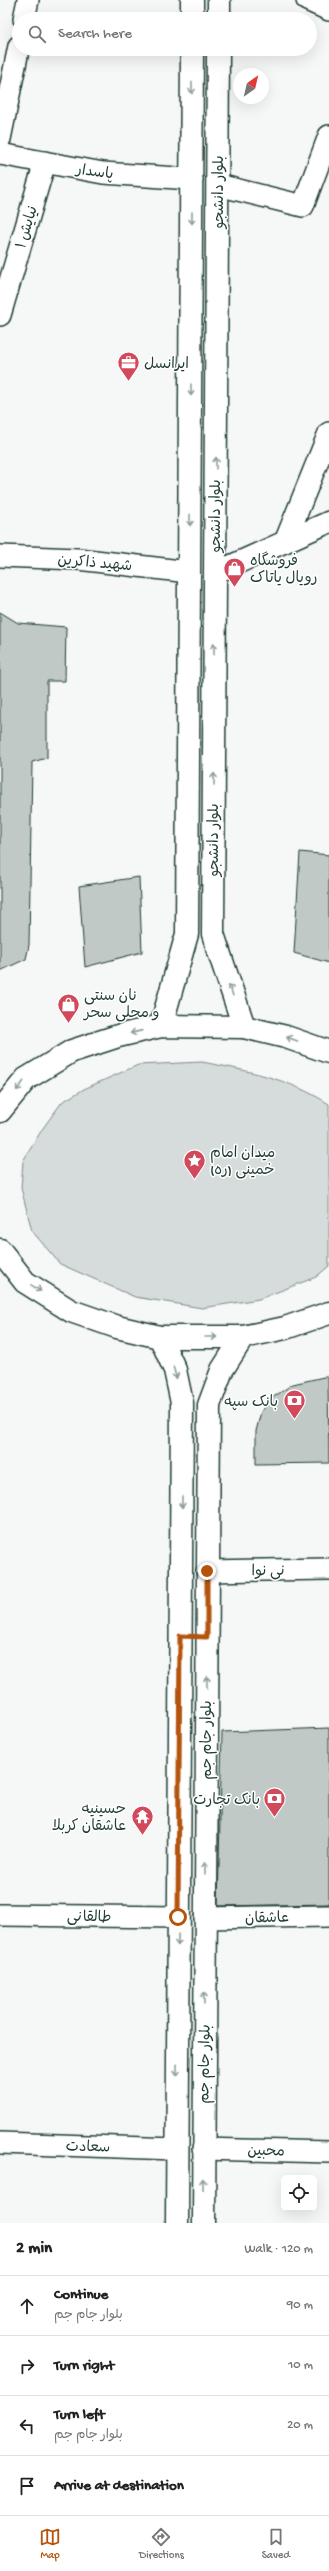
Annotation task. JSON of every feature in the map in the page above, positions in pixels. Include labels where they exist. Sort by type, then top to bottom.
[{"type":"main road","points":[[192,0],[192,12]]},
{"type":"main road","points":[[219,0],[219,12]]},
{"type":"main road","name":"بلوار دانشجو","points":[[160,1026],[187,934],[192,56]]},
{"type":"main road","name":"بلوار دانشجو","points":[[218,56],[213,934],[244,1027]]},
{"type":"main road","points":[[0,1111],[26,1079],[72,1051],[118,1036],[160,1026],[244,1027],[286,1037],[329,1052]]},
{"type":"main road","points":[[0,1250],[9,1273],[72,1311],[117,1327],[160,1337],[243,1337],[285,1328],[329,1313]]},
{"type":"main road","name":"بلوار جام جم","points":[[160,1337],[175,1370],[182,1403],[176,2149],[177,2223]]},
{"type":"main road","name":"بلوار جام جم","points":[[204,2223],[203,2149],[209,1405],[222,1370],[243,1337]]},
{"type":"main road","points":[[180,1636],[207,1637]]},
{"type":"street","points":[[25,12],[28,0]]},
{"type":"street","points":[[307,0],[329,10]]},
{"type":"street","points":[[0,139],[17,56]]},
{"type":"street","points":[[218,185],[303,206],[329,136]]},
{"type":"street","name":"پاسدار","points":[[0,154],[103,173],[192,179]]},
{"type":"street","name":"نیایش ۱","points":[[0,315],[45,162]]},
{"type":"street","points":[[285,542],[329,433]]},
{"type":"street","points":[[215,574],[329,522]]},
{"type":"street","name":"شهید ذاکرین","points":[[0,556],[78,559],[190,572]]},
{"type":"street","name":"نی نوا","points":[[207,1571],[329,1569]]},
{"type":"street","name":"طالقانی","points":[[0,1915],[178,1917]]},
{"type":"street","name":"عاشقان","points":[[205,1918],[329,1916]]},
{"type":"street","name":"سعادت","points":[[0,2143],[176,2149]]},
{"type":"street","name":"محبین","points":[[203,2149],[329,2152]]},
{"type":"shaded area","points":[[202,1062],[252,1072],[268,1077],[314,1095],[329,1104],[329,1266],[316,1277],[259,1299],[202,1308],[135,1297],[60,1264],[32,1231],[21,1188],[23,1161],[43,1128],[62,1102],[84,1089],[138,1065]]},
{"type":"building","points":[[0,612],[18,623],[66,627],[65,681],[47,681],[47,758],[32,762],[29,945],[26,959],[0,971]]},
{"type":"building","points":[[300,852],[329,855],[329,963],[294,953]]},
{"type":"building","points":[[139,877],[142,952],[85,967],[79,886]]},
{"type":"building","name":"بانک سپه","points":[[328,1376],[329,1463],[256,1464],[256,1431],[261,1412],[272,1398],[293,1384]]},
{"type":"building","name":"بانک تجارت","points":[[329,1728],[329,1904],[218,1906],[222,1732]]},
{"type":"place","name":"ایرانسل","points":[[128,382]]},
{"type":"place","name":"فروشگاه رویال یاتاک","points":[[234,588]]},
{"type":"place","name":"نان سنتی و محلی سحر","points":[[68,1024]]},
{"type":"place","name":"میدان امام خمینی (ره)","points":[[195,1180]]},
{"type":"place","name":"بانک سپه","points":[[294,1420]]},
{"type":"place","name":"بانک تجارت","points":[[275,1818]]},
{"type":"place","name":"حسینیه عاشقان کربلا","points":[[142,1836]]},
{"type":"route","points":[[178,1917],[180,1636],[207,1637],[207,1571]]}]
